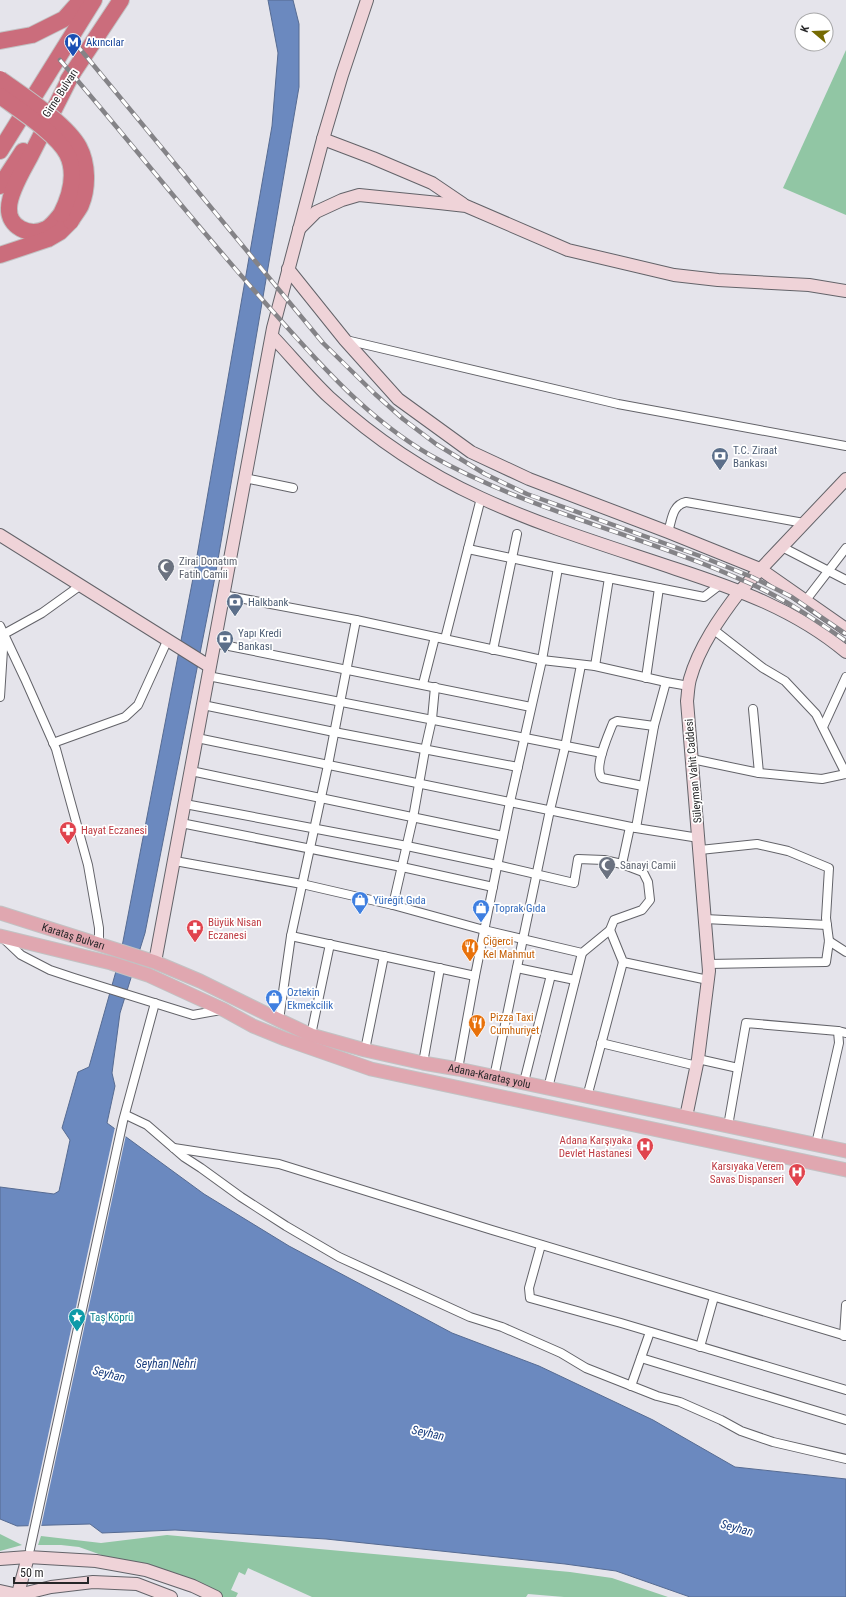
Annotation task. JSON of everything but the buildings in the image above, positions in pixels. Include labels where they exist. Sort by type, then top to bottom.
[{"type":"highway","points":[[0,42],[32,35],[64,19],[81,0]]},
{"type":"highway","name":"Girne Bulvarı","points":[[0,152],[94,0]]},
{"type":"highway","name":"Girne Bulvarı","points":[[0,186],[121,0]]},
{"type":"highway","points":[[0,79],[59,125],[67,132],[80,148],[85,168],[85,189],[81,205],[66,217],[46,228],[34,232],[26,231],[16,226],[9,218],[9,206],[17,181],[73,72]]},
{"type":"highway","points":[[0,96],[48,132],[60,143],[68,155],[72,169],[72,185],[66,217],[60,232],[48,239],[0,255]]},
{"type":"main road","points":[[151,961],[160,930],[175,861],[203,705],[207,668],[214,643],[272,336],[288,269],[323,139],[342,75],[367,0]]},
{"type":"main road","points":[[323,139],[432,183],[466,206],[568,250],[674,275],[718,280],[809,285],[846,292]]},
{"type":"main road","points":[[298,231],[316,212],[342,200],[359,195],[466,206]]},
{"type":"main road","points":[[288,269],[345,340],[398,399],[471,452],[529,479],[760,569],[846,629]]},
{"type":"main road","points":[[272,336],[328,396],[376,437],[435,474],[481,498],[567,531],[740,591],[801,619],[832,640],[846,652]]},
{"type":"main road","name":"Süleyman Vahit Caddesi","points":[[686,1117],[697,1062],[708,980],[705,919],[687,701],[690,680],[701,649],[740,591],[846,479]]},
{"type":"main road","points":[[1,534],[169,640],[207,668]]},
{"type":"main road","name":"Karataş Bulvarı","points":[[0,913],[151,961]]},
{"type":"main road","name":"Karataş Bulvarı","points":[[0,936],[111,963],[148,975]]},
{"type":"main road","name":"Adana-Karataş yolu","points":[[151,961],[200,982],[311,1035],[365,1050],[423,1064],[458,1069],[524,1082],[846,1151]]},
{"type":"main road","name":"Adana-Karataş yolu","points":[[148,975],[224,1010],[253,1026],[285,1039],[371,1069],[846,1170]]},
{"type":"main road","points":[[18,1596],[30,1550]]},
{"type":"main road","points":[[0,1559],[30,1550],[96,1561],[146,1570],[193,1586],[216,1597]]},
{"type":"main road","points":[[0,1591],[18,1596],[51,1587],[93,1582],[137,1584],[155,1594],[171,1597]]},
{"type":"street","points":[[345,340],[618,404],[846,446]]},
{"type":"street","points":[[245,478],[293,488]]},
{"type":"street","points":[[445,639],[481,498]]},
{"type":"street","points":[[668,532],[676,507],[680,503],[686,502],[804,523]]},
{"type":"street","points":[[493,650],[517,534]]},
{"type":"street","points":[[782,546],[846,580]]},
{"type":"street","points":[[806,600],[846,548]]},
{"type":"street","points":[[468,549],[704,597],[721,584]]},
{"type":"street","points":[[458,1069],[497,865],[542,660],[558,568]]},
{"type":"street","points":[[595,666],[609,578]]},
{"type":"street","points":[[2,630],[42,613],[81,585]]},
{"type":"street","points":[[646,678],[659,588]]},
{"type":"street","points":[[223,595],[356,620],[542,660],[595,666],[689,686]]},
{"type":"street","points":[[278,1020],[291,936],[328,765],[356,620]]},
{"type":"street","points":[[0,697],[2,630]]},
{"type":"street","points":[[2,630],[53,743],[88,865],[99,928],[99,945]]},
{"type":"street","points":[[692,759],[759,773],[822,779],[846,774],[816,714],[784,681],[763,668],[714,630]]},
{"type":"street","points":[[423,684],[435,637]]},
{"type":"street","points":[[53,743],[125,717],[138,705],[169,640]]},
{"type":"street","points":[[214,643],[346,670],[435,686],[531,707]]},
{"type":"street","points":[[494,1077],[538,876],[550,810],[565,747],[581,665]]},
{"type":"street","points":[[207,668],[340,701],[565,747],[602,753]]},
{"type":"street","points":[[823,727],[846,677]]},
{"type":"street","points":[[622,864],[633,828],[643,786],[654,726],[666,682]]},
{"type":"street","points":[[393,905],[413,818],[432,719],[435,686]]},
{"type":"street","points":[[203,705],[425,750],[518,767]]},
{"type":"street","points":[[753,709],[759,773]]},
{"type":"street","points":[[643,786],[602,778],[598,770],[602,753],[613,724],[617,721],[654,726]]},
{"type":"street","points":[[197,738],[550,810],[699,844],[757,844],[788,851],[829,868],[827,925],[828,941],[826,962],[708,964]]},
{"type":"street","points":[[191,771],[503,836]]},
{"type":"street","points":[[185,804],[407,846],[574,883],[578,859],[604,860],[622,864],[642,872],[648,882],[650,900],[642,910],[614,920],[610,930],[582,953],[548,1088]]},
{"type":"street","points":[[181,824],[402,867],[493,887]]},
{"type":"street","points":[[175,861],[302,884],[393,905],[484,930],[582,953]]},
{"type":"street","points":[[705,919],[827,925]]},
{"type":"street","points":[[587,1096],[623,962],[610,930]]},
{"type":"street","points":[[0,936],[21,955],[50,970],[193,1015],[224,1010]]},
{"type":"street","points":[[291,936],[475,976]]},
{"type":"street","points":[[828,941],[846,952]]},
{"type":"street","points":[[311,1035],[330,944]]},
{"type":"street","points":[[365,1050],[384,956]]},
{"type":"street","points":[[623,962],[708,980]]},
{"type":"street","points":[[423,1064],[440,968]]},
{"type":"street","points":[[517,968],[575,980]]},
{"type":"street","points":[[524,1082],[551,975]]},
{"type":"street","points":[[30,1550],[124,1118],[155,1004]]},
{"type":"street","points":[[728,1126],[746,1023],[842,1032],[816,1144]]},
{"type":"street","points":[[601,1043],[697,1062],[738,1068]]},
{"type":"street","points":[[124,1118],[147,1125],[173,1148],[224,1185],[286,1226],[339,1257],[470,1317],[502,1327],[561,1353],[586,1368],[657,1396],[680,1402],[721,1420],[741,1431],[773,1442],[846,1459]]},
{"type":"street","points":[[173,1148],[279,1164],[845,1336],[846,1305]]},
{"type":"street","points":[[542,1244],[529,1288],[530,1298],[700,1346],[846,1390]]},
{"type":"street","points":[[700,1346],[714,1297]]},
{"type":"street","points":[[632,1386],[640,1358],[650,1332]]},
{"type":"street","points":[[640,1358],[846,1420]]},
{"type":"green space","points":[[846,50],[846,215],[783,188]]},
{"type":"green space","points":[[0,1534],[22,1545],[0,1551]]},
{"type":"green space","points":[[167,1535],[570,1572],[612,1578],[668,1597],[564,1597],[528,1594],[526,1597],[312,1597],[248,1568],[245,1575],[239,1572],[231,1590],[238,1593],[236,1597],[219,1597],[79,1547],[38,1545],[41,1536],[101,1543]]},
{"type":"water","name":"Seyhan Nehri","points":[[268,0],[293,0],[299,24],[299,87],[215,577],[145,933],[120,1013],[112,1073],[115,1086],[107,1123],[204,1194],[289,1246],[452,1333],[539,1366],[653,1420],[735,1467],[846,1479],[846,1597],[690,1597],[616,1571],[565,1564],[326,1539],[175,1530],[102,1533],[90,1524],[17,1526],[0,1519],[0,1187],[54,1194],[59,1191],[70,1140],[62,1128],[78,1072],[89,1067],[120,957],[194,573],[272,126],[278,53]]},
{"type":"pier","name":"Taș Köprü","points":[[115,1127],[126,1135],[41,1527],[28,1528]]},
{"type":"railway","points":[[76,44],[323,343],[403,419],[436,444],[485,474],[527,494],[700,556],[752,577],[792,597],[846,634]]},
{"type":"railway","points":[[60,60],[241,276],[323,367],[384,424],[430,455],[468,475],[548,508],[711,567],[764,590],[788,603],[846,641]]},
{"type":"place","name":"Akıncılar","points":[[73,57]]},
{"type":"place","name":"T.C. Ziraat Bankası","points":[[720,471]]},
{"type":"place","name":"Zirai Donatım Fatih Camii","points":[[166,582]]},
{"type":"place","name":"Halkbank","points":[[235,617]]},
{"type":"place","name":"Yapı Kredi Bankası","points":[[225,654]]},
{"type":"place","name":"Hayat Eczanesi","points":[[68,845]]},
{"type":"place","name":"Sanayi Camii","points":[[607,880]]},
{"type":"place","name":"Yüreğit Gıda","points":[[360,915]]},
{"type":"place","name":"Toprak Gıda","points":[[481,923]]},
{"type":"place","name":"Büyük Nisan Eczanesi","points":[[195,943]]},
{"type":"place","name":"Ciğerci Kel Mahmut","points":[[470,962]]},
{"type":"place","name":"Oztekin Ekmekcilik","points":[[274,1013]]},
{"type":"place","name":"Pizza Taxi Cumhuriyet","points":[[477,1038]]},
{"type":"place","name":"Adana Karşıyaka Devlet Hastanesi","points":[[645,1161]]},
{"type":"place","name":"Karsıyaka Verem Savas Dispanseri","points":[[797,1187]]},
{"type":"place","name":"Taș Köprü","points":[[77,1332]]},
{"type":"water label","name":"Seyhan","points":[[109,1374]]},
{"type":"water label","name":"Seyhan","points":[[428,1433]]},
{"type":"water label","name":"Seyhan","points":[[737,1528]]}]
